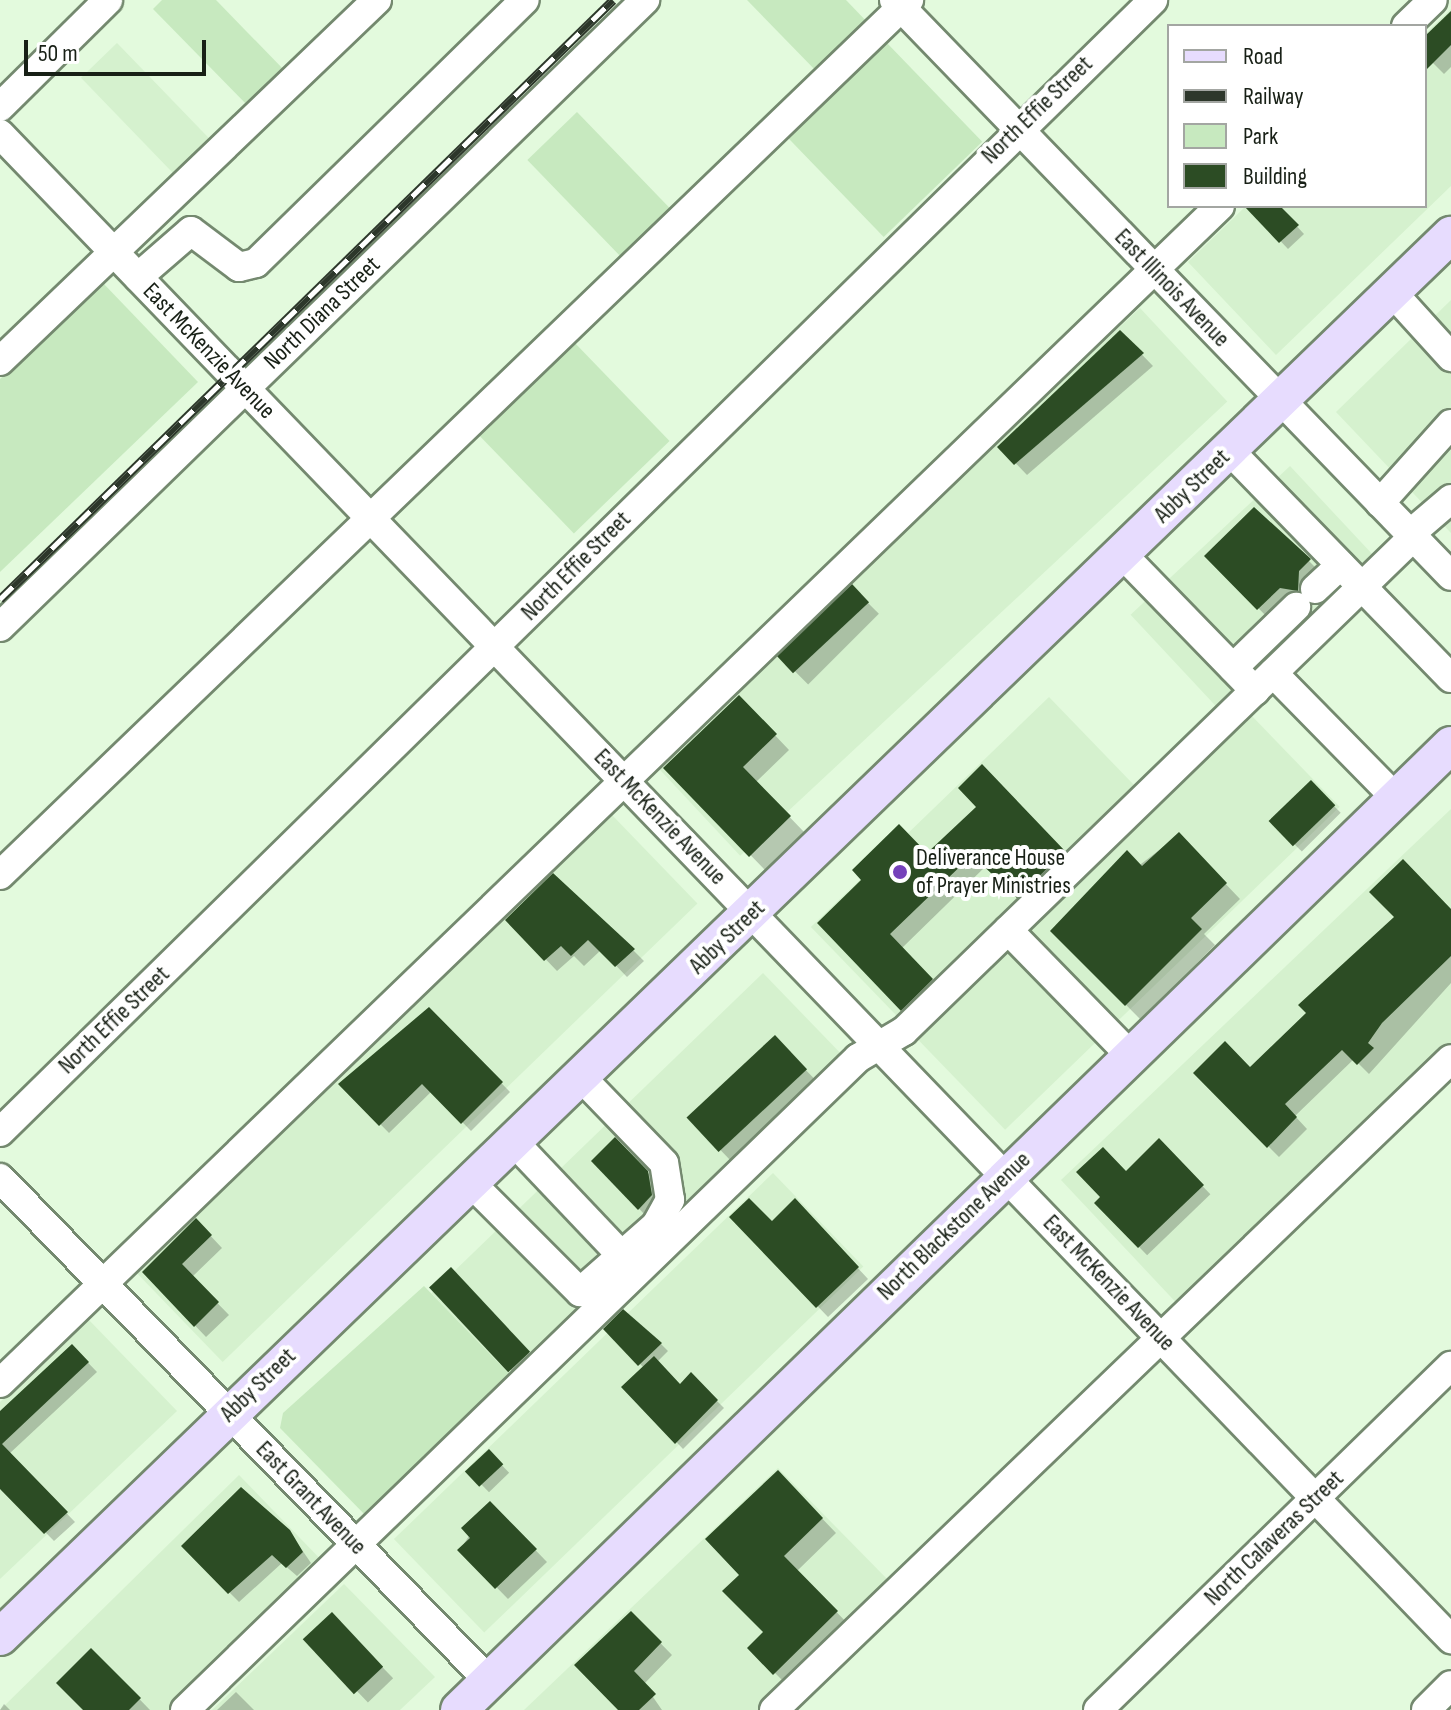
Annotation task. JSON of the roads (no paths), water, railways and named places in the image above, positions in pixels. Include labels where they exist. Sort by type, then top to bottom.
[{"type":"main road","name":"Abby Street","points":[[0,1637],[228,1413],[581,1077],[1451,235]]},
{"type":"main road","name":"North Blackstone Avenue","points":[[459,1710],[1451,745]]},
{"type":"street","points":[[0,107],[108,0]]},
{"type":"street","points":[[0,361],[377,0]]},
{"type":"street","points":[[138,277],[191,231],[239,267],[256,263],[525,0]]},
{"type":"street","name":"North Diana Street","points":[[0,627],[645,0]]},
{"type":"street","name":"North Effie Street","points":[[0,1132],[1018,128],[1153,0]]},
{"type":"street","points":[[1408,24],[1433,0]]},
{"type":"street","points":[[0,875],[901,2]]},
{"type":"street","name":"East Illinois Avenue","points":[[901,2],[1018,128],[1451,576]]},
{"type":"street","name":"East McKenzie Avenue","points":[[0,134],[1451,1639]]},
{"type":"street","points":[[0,1383],[1218,208]]},
{"type":"street","points":[[1392,292],[1451,357]]},
{"type":"street","points":[[1380,503],[1451,424]]},
{"type":"street","points":[[1229,450],[1451,678]]},
{"type":"street","points":[[185,1710],[858,1058],[880,1045],[1008,930],[1412,536],[1447,511]]},
{"type":"street","points":[[1122,554],[1233,668],[1264,682],[1396,798]]},
{"type":"street","points":[[1233,668],[1341,565]]},
{"type":"street","points":[[1008,930],[1130,1055]]},
{"type":"street","points":[[774,1710],[1451,1059]]},
{"type":"street","points":[[470,1182],[572,1290],[580,1292],[665,1214],[671,1183],[664,1163],[581,1077]]},
{"type":"street","points":[[513,1141],[621,1255]]},
{"type":"street","name":"East Grant Avenue","points":[[0,1178],[489,1681]]},
{"type":"street","name":"North Calaveras Street","points":[[1098,1710],[1451,1366]]},
{"type":"street","points":[[1426,1710],[1451,1685]]},
{"type":"railway","points":[[0,599],[613,0]]},
{"type":"place","name":"Deliverance House of Prayer Ministries","points":[[900,872]]}]
